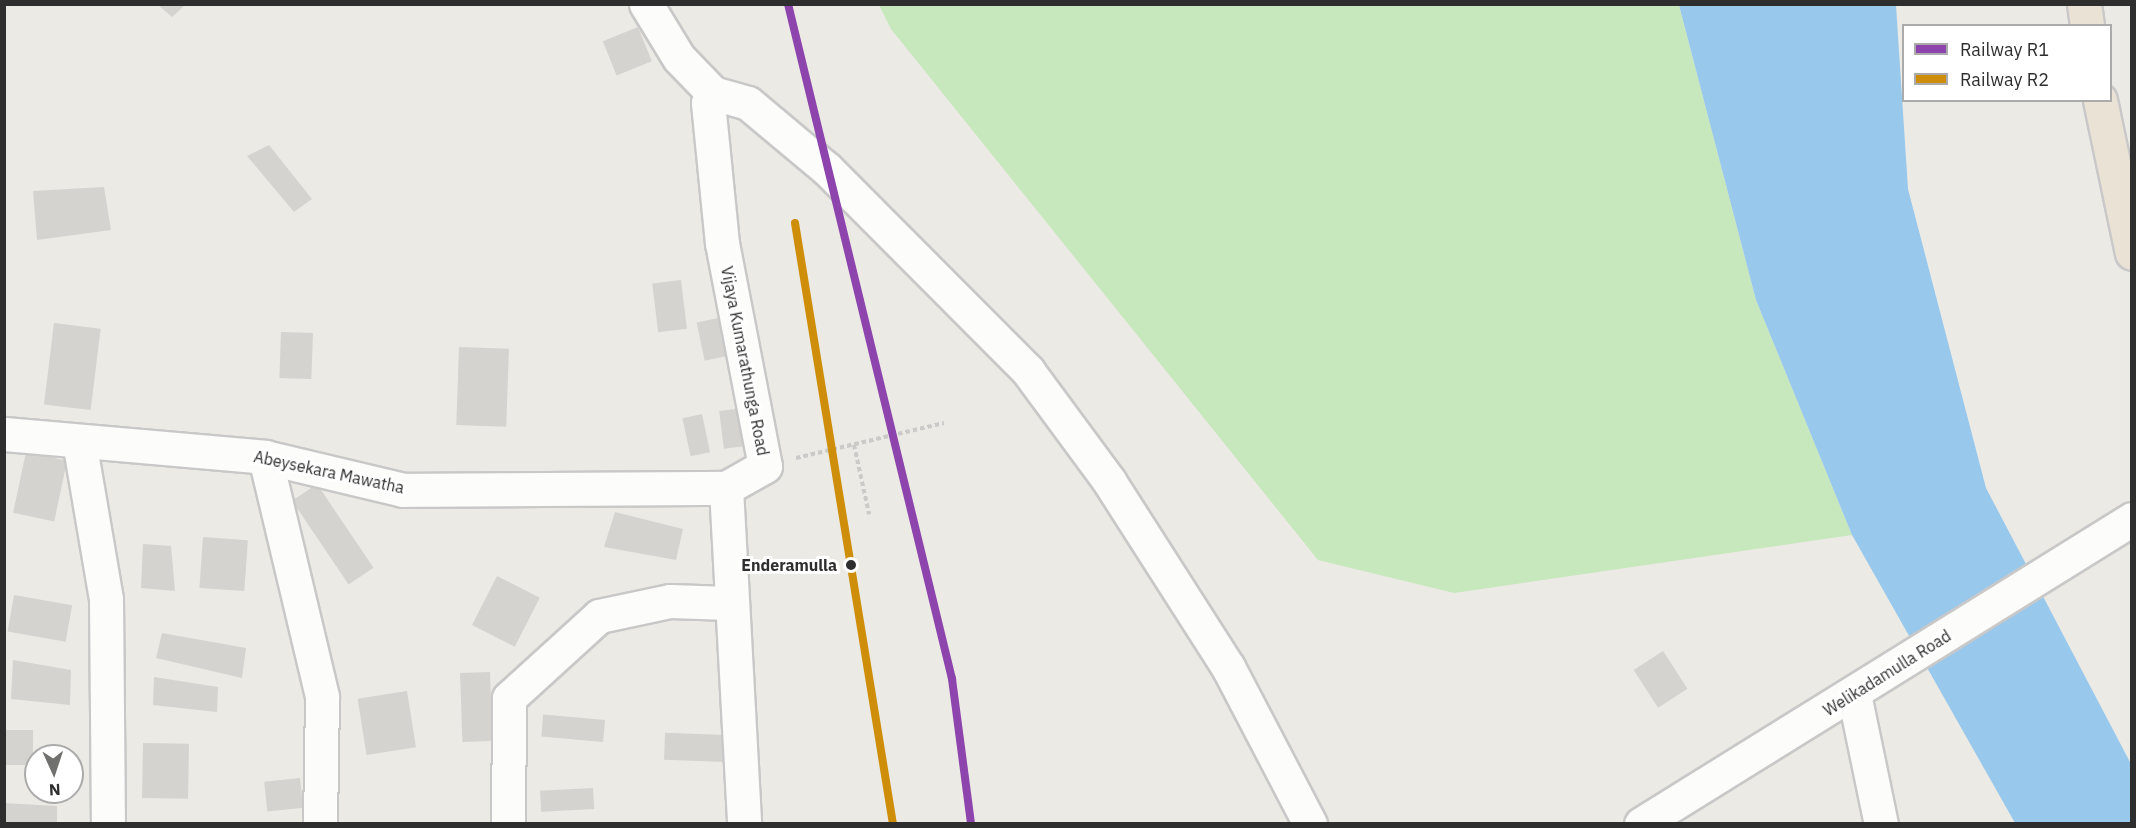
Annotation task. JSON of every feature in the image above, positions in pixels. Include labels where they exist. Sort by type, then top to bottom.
[{"type":"highway","points":[[2084,4],[2087,24]]},
{"type":"highway","points":[[2100,102],[2132,253]]},
{"type":"street","points":[[646,4],[679,58],[713,93],[748,102],[819,162],[1028,371],[1109,481],[1228,667],[1310,824]]},
{"type":"street","name":"Vijaya Kumarathunga Road","points":[[713,93],[708,103],[722,243],[765,466],[726,488]]},
{"type":"street","name":"Abeysekara Mawatha","points":[[4,434],[265,457],[402,490],[726,488]]},
{"type":"street","points":[[79,441],[106,599],[108,824]]},
{"type":"street","points":[[265,457],[322,697],[320,824]]},
{"type":"street","points":[[726,488],[729,603],[744,824]]},
{"type":"street","name":"Welikadamulla Road","points":[[1641,824],[2081,554],[2132,519]]},
{"type":"street","points":[[508,824],[509,698],[599,616],[670,600],[729,603]]},
{"type":"street","points":[[1854,694],[1881,824]]},
{"type":"path","points":[[787,460],[944,423]]},
{"type":"path","points":[[854,445],[869,514]]},
{"type":"green space","points":[[879,5],[1679,5],[1756,300],[1852,535],[1454,593],[1318,560],[891,29]]},
{"type":"water","points":[[1679,5],[1896,5],[1908,189],[1986,488],[2131,764],[2131,823],[2015,823],[1852,535],[1756,300]]},
{"type":"building","points":[[158,5],[185,5],[172,17]]},
{"type":"building","points":[[638,27],[652,61],[617,76],[603,41]]},
{"type":"building","points":[[269,145],[312,199],[294,212],[247,156]]},
{"type":"building","points":[[104,187],[111,230],[37,240],[33,191]]},
{"type":"building","points":[[681,280],[687,329],[658,332],[652,284]]},
{"type":"building","points":[[723,317],[731,355],[705,361],[697,323]]},
{"type":"building","points":[[54,323],[101,329],[91,410],[44,404]]},
{"type":"building","points":[[281,332],[313,333],[311,379],[279,378]]},
{"type":"building","points":[[459,347],[509,349],[506,427],[456,425]]},
{"type":"building","points":[[744,408],[749,446],[724,449],[719,411]]},
{"type":"building","points":[[702,414],[710,452],[691,456],[682,418]]},
{"type":"building","points":[[26,452],[67,461],[54,521],[13,513]]},
{"type":"building","points":[[317,484],[373,568],[349,585],[292,501]]},
{"type":"building","points":[[615,512],[683,529],[676,560],[604,547]]},
{"type":"building","points":[[203,537],[248,540],[244,591],[199,588]]},
{"type":"building","points":[[143,544],[171,546],[175,591],[141,588]]},
{"type":"building","points":[[497,576],[540,598],[515,647],[472,625]]},
{"type":"building","points":[[14,595],[72,605],[66,642],[8,631]]},
{"type":"building","points":[[162,633],[246,648],[242,678],[156,658]]},
{"type":"building","points":[[1663,651],[1688,689],[1658,708],[1634,670]]},
{"type":"building","points":[[13,660],[71,670],[70,705],[11,699]]},
{"type":"building","points":[[490,672],[492,741],[462,742],[460,673]]},
{"type":"building","points":[[154,677],[218,687],[217,712],[153,705]]},
{"type":"building","points":[[407,691],[416,747],[367,755],[358,699]]},
{"type":"building","points":[[543,715],[605,720],[603,742],[541,737]]},
{"type":"building","points":[[4,730],[33,730],[33,744],[24,744],[24,765],[4,765]]},
{"type":"building","points":[[665,733],[726,735],[725,762],[664,760]]},
{"type":"building","points":[[143,743],[189,744],[188,799],[142,798]]},
{"type":"building","points":[[300,778],[303,808],[267,812],[264,782]]},
{"type":"building","points":[[593,788],[594,809],[541,812],[540,791]]},
{"type":"building","points":[[4,803],[57,806],[57,824],[4,824]]},
{"type":"rail line","name":"R1","points":[[788,4],[952,679],[971,824]]},
{"type":"rail line","name":"R2","points":[[795,223],[893,824]]},
{"type":"place","name":"Enderamulla","points":[[851,565]]}]
